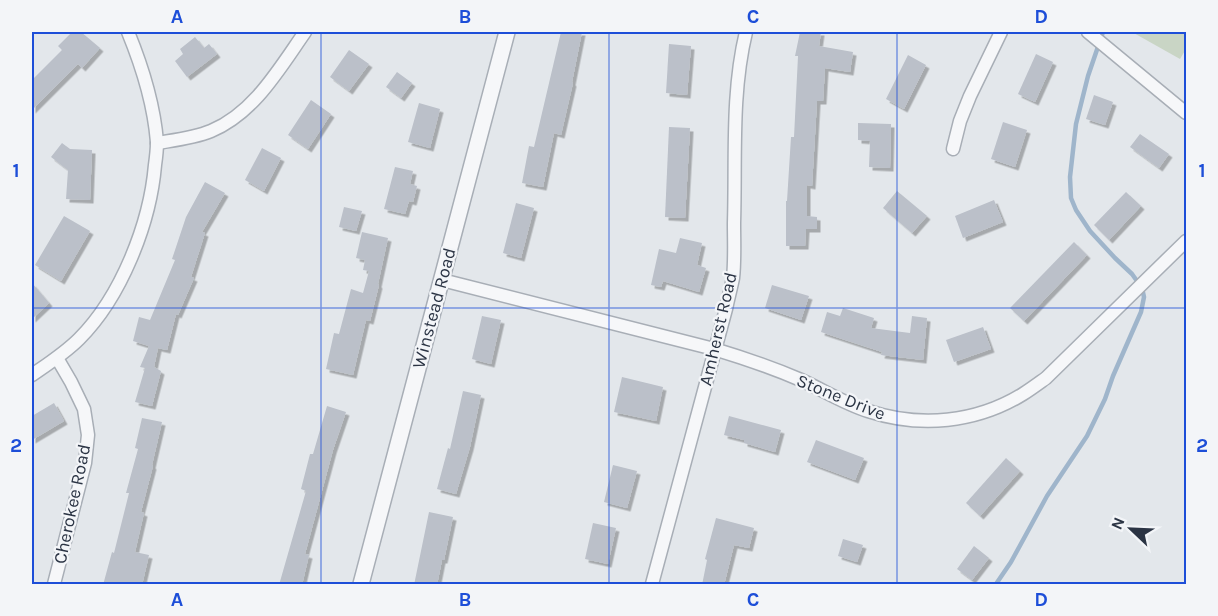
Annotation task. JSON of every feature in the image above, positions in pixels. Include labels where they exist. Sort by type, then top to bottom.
[{"type":"street","points":[[32,375],[57,358],[102,312],[121,278],[145,215],[154,179],[157,143],[152,108],[142,70],[128,32]]},
{"type":"street","points":[[157,143],[210,131],[232,120],[253,102],[305,32]]},
{"type":"street","name":"Winstead Road","points":[[361,585],[507,32]]},
{"type":"street","name":"Amherst Road","points":[[652,585],[733,278],[736,101],[740,56],[746,32]]},
{"type":"street","points":[[953,149],[960,121],[970,96],[1001,32]]},
{"type":"street","points":[[1088,32],[1186,113]]},
{"type":"street","name":"Stone Drive","points":[[442,280],[714,349],[801,380],[866,411],[897,419],[956,420],[1001,406],[1024,394],[1046,378],[1186,241]]},
{"type":"street","name":"Cherokee Road","points":[[54,585],[85,463],[87,435],[84,409],[57,358]]},
{"type":"green space","points":[[1132,32],[1186,32],[1186,49],[1180,59]]},
{"type":"building","points":[[72,32],[81,32],[100,48],[82,68],[78,64],[32,110],[32,80],[62,50],[58,46]]},
{"type":"building","points":[[561,32],[582,32],[561,135],[554,133],[543,187],[522,183],[529,146],[534,147]]},
{"type":"building","points":[[800,32],[821,32],[819,46],[853,52],[850,72],[825,68],[823,101],[817,101],[812,186],[807,185],[807,216],[817,217],[817,229],[806,229],[805,246],[786,246],[786,201],[791,137],[794,137],[798,56],[795,56]]},
{"type":"building","points":[[195,37],[204,48],[209,44],[217,54],[187,77],[175,61],[183,54],[180,49]]},
{"type":"building","points":[[669,44],[691,46],[687,95],[666,93]]},
{"type":"building","points":[[349,50],[369,64],[349,91],[330,77]]},
{"type":"building","points":[[1036,54],[1053,62],[1035,102],[1018,94]]},
{"type":"building","points":[[908,55],[926,65],[904,109],[886,99]]},
{"type":"building","points":[[397,72],[412,83],[401,98],[386,87]]},
{"type":"building","points":[[1094,95],[1113,102],[1105,125],[1086,119]]},
{"type":"building","points":[[311,100],[331,114],[308,149],[288,135]]},
{"type":"building","points":[[419,103],[440,109],[430,148],[408,142]]},
{"type":"building","points":[[1003,122],[1027,130],[1015,167],[991,159]]},
{"type":"building","points":[[858,123],[891,124],[890,168],[869,167],[870,141],[858,140]]},
{"type":"building","points":[[669,127],[690,128],[685,218],[665,217]]},
{"type":"building","points":[[1140,134],[1169,154],[1159,168],[1130,147]]},
{"type":"building","points":[[62,143],[70,149],[92,150],[90,200],[66,199],[68,170],[51,157]]},
{"type":"building","points":[[262,148],[281,158],[264,191],[245,180]]},
{"type":"building","points":[[395,167],[413,171],[410,184],[417,186],[413,202],[409,201],[405,214],[384,209]]},
{"type":"building","points":[[205,182],[225,193],[202,232],[205,233],[191,277],[194,278],[178,315],[176,314],[167,350],[158,348],[154,367],[161,371],[152,406],[135,402],[145,368],[140,367],[149,346],[133,341],[139,317],[150,320],[175,260],[172,259],[186,217]]},
{"type":"building","points":[[897,191],[927,216],[912,233],[883,208]]},
{"type":"building","points":[[1126,192],[1141,206],[1109,240],[1094,225]]},
{"type":"building","points":[[994,200],[1003,222],[963,238],[955,216]]},
{"type":"building","points":[[516,203],[534,208],[521,258],[503,253]]},
{"type":"building","points":[[344,207],[362,211],[356,231],[339,227]]},
{"type":"building","points":[[64,216],[90,231],[61,281],[35,265]]},
{"type":"building","points":[[362,232],[388,238],[370,321],[366,320],[353,375],[326,369],[334,333],[339,334],[351,289],[363,293],[369,271],[363,270],[365,260],[356,258]]},
{"type":"building","points":[[680,238],[702,243],[697,265],[706,268],[699,292],[663,281],[661,287],[651,285],[659,249],[676,253]]},
{"type":"building","points":[[1074,242],[1087,255],[1024,321],[1010,308]]},
{"type":"building","points":[[32,283],[49,303],[32,319]]},
{"type":"building","points":[[772,285],[809,296],[801,320],[765,308]]},
{"type":"building","points":[[843,308],[874,318],[871,328],[910,333],[912,316],[927,318],[923,360],[881,355],[882,352],[821,332],[827,312],[840,316]]},
{"type":"building","points":[[482,316],[501,320],[491,364],[472,359]]},
{"type":"building","points":[[983,327],[991,349],[954,362],[946,340]]},
{"type":"building","points":[[622,377],[663,387],[656,421],[614,412]]},
{"type":"building","points":[[463,391],[481,395],[470,447],[456,494],[437,489],[448,448],[450,449]]},
{"type":"building","points":[[54,403],[64,421],[32,440],[32,416]]},
{"type":"building","points":[[327,406],[346,412],[333,450],[305,554],[309,555],[302,585],[279,585],[306,491],[301,489],[310,454],[313,454]]},
{"type":"building","points":[[729,416],[781,430],[775,452],[724,435]]},
{"type":"building","points":[[142,418],[162,422],[141,512],[144,513],[135,552],[149,555],[142,585],[103,585],[112,552],[114,553],[129,493],[126,493],[138,449],[135,448]]},
{"type":"building","points":[[816,440],[864,458],[855,480],[807,462]]},
{"type":"building","points":[[1006,458],[1020,471],[980,516],[966,503]]},
{"type":"building","points":[[613,465],[637,471],[627,508],[604,502]]},
{"type":"building","points":[[429,512],[453,517],[437,585],[414,585]]},
{"type":"building","points":[[716,518],[754,528],[749,548],[734,545],[724,585],[702,585],[707,560],[705,559]]},
{"type":"building","points":[[593,523],[616,528],[608,564],[585,559]]},
{"type":"building","points":[[843,539],[863,545],[857,562],[838,556]]},
{"type":"building","points":[[974,546],[989,558],[972,580],[957,569]]},
{"type":"waterway","points":[[996,584],[1011,562],[1047,496],[1087,436],[1141,312],[1144,297],[1142,288],[1132,274],[1090,231],[1071,198],[1070,177],[1076,124],[1088,76],[1103,32]]}]
